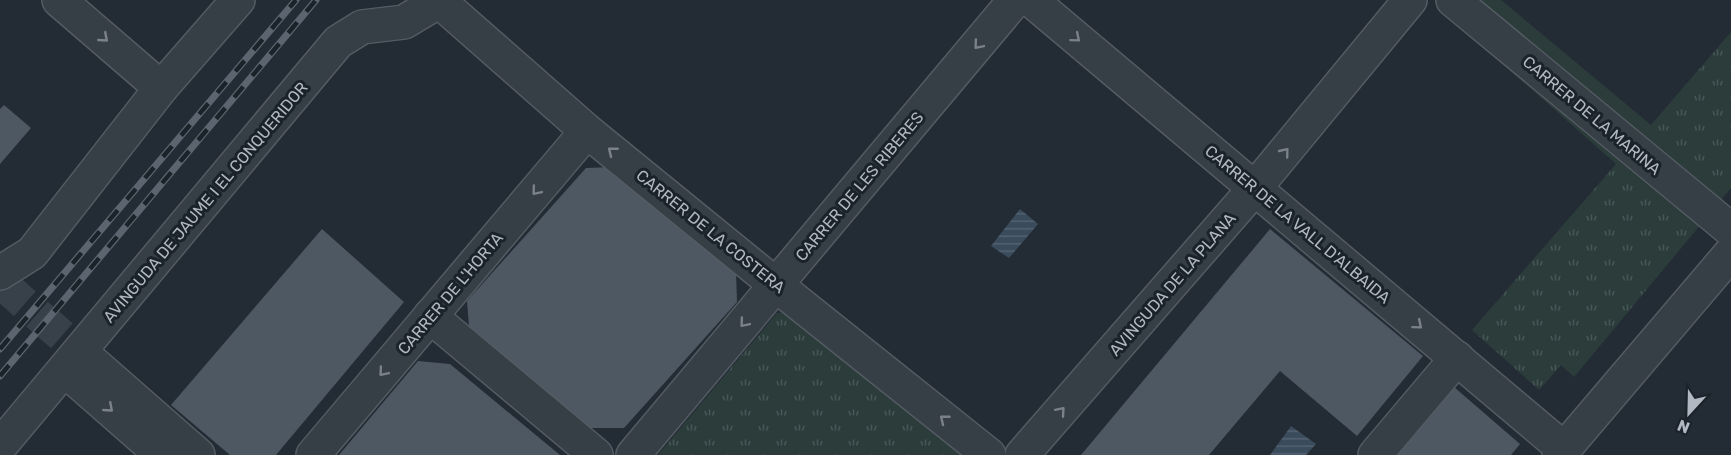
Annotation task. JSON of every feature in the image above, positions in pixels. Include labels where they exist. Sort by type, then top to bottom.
[{"type":"street","points":[[59,0],[161,88]]},
{"type":"street","points":[[0,273],[32,253],[161,88],[238,0]]},
{"type":"street","name":"CARRER DE LA COSTERA","points":[[438,0],[587,130],[989,455]]},
{"type":"street","name":"AVINGUDA DE JAUME I EL CONQUERIDOR","points":[[0,446],[78,366],[338,42],[362,27],[404,22],[438,0]]},
{"type":"street","name":"CARRER DE LES RIBERES","points":[[633,455],[1015,0]]},
{"type":"street","name":"CARRER DE LA VALL D'ALBAIDA","points":[[1031,0],[1457,358],[1562,452]]},
{"type":"street","name":"AVINGUDA DE LA PLANA","points":[[1022,455],[1255,188],[1410,0]]},
{"type":"street","name":"CARRER DE LA MARINA","points":[[1453,0],[1731,230]]},
{"type":"street","name":"CARRER DE L'HORTA","points":[[313,455],[587,130]]},
{"type":"street","points":[[1562,452],[1731,253]]},
{"type":"street","points":[[430,316],[596,455]]},
{"type":"street","points":[[1375,455],[1457,358]]},
{"type":"street","points":[[78,366],[162,455]]},
{"type":"street","points":[[78,366],[198,455]]},
{"type":"green space","points":[[1462,0],[1501,0],[1651,125],[1731,32],[1731,188],[1574,377],[1561,365],[1539,390],[1472,330],[1616,164],[1448,15]]},
{"type":"green space","points":[[801,311],[972,455],[658,455],[777,313]]},
{"type":"water","points":[[1020,209],[1038,224],[1009,258],[991,246]]},
{"type":"water","points":[[1291,426],[1316,444],[1306,455],[1270,455]]},
{"type":"building","points":[[4,105],[31,128],[0,164],[0,109]]},
{"type":"building","points":[[613,167],[736,272],[737,302],[624,428],[590,428],[469,326],[467,301],[586,168]]},
{"type":"building","points":[[322,229],[404,302],[276,455],[230,455],[171,405]]},
{"type":"building","points":[[1270,229],[1423,356],[1357,436],[1280,371],[1209,455],[1081,455]]},
{"type":"building","points":[[418,361],[450,364],[560,455],[339,455]]},
{"type":"building","points":[[1454,387],[1520,444],[1511,455],[1396,455]]},
{"type":"tunnel","points":[[0,282],[92,362]]},
{"type":"railway","points":[[0,349],[296,0]]},
{"type":"railway","points":[[0,376],[316,0]]}]
